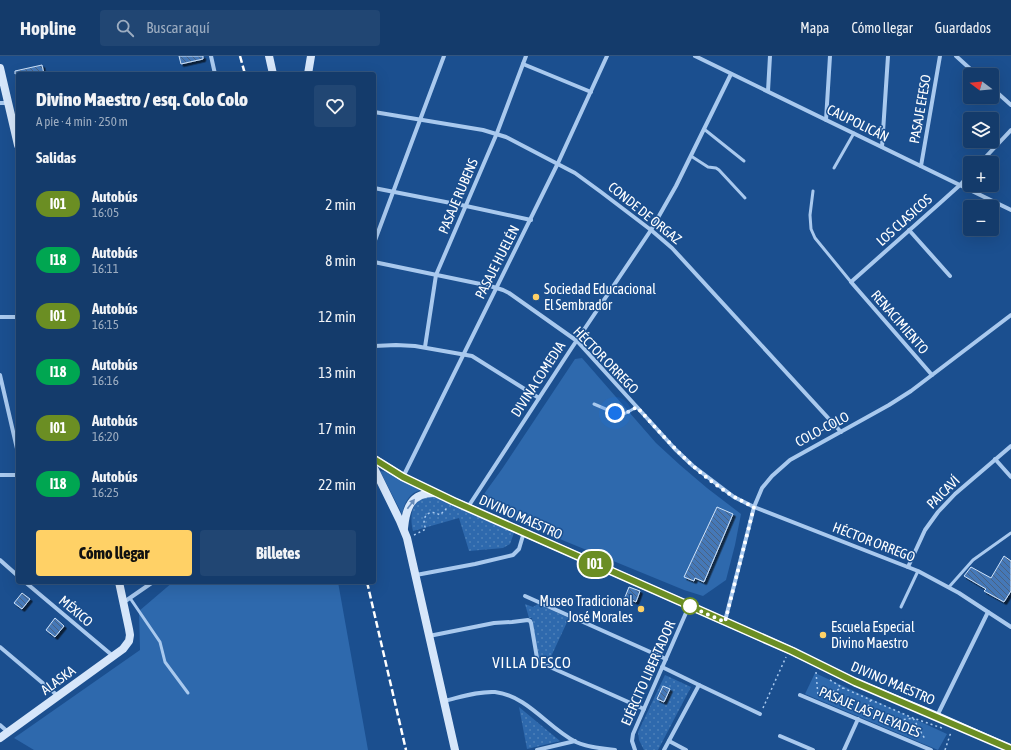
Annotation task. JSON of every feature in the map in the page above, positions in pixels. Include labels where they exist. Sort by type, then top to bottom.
[{"type":"street","points":[[210,56],[214,72]]},
{"type":"street","points":[[269,56],[273,72]]},
{"type":"street","points":[[308,72],[311,56]]},
{"type":"street","points":[[376,238],[444,56]]},
{"type":"street","name":"PASAJE RUBENS","points":[[424,347],[436,275],[497,133],[526,56]]},
{"type":"street","name":"PASAJE HUELÉN","points":[[403,477],[531,220],[607,56]]},
{"type":"street","name":"CAUPOLICÁN","points":[[695,56],[1011,210]]},
{"type":"street","points":[[706,56],[706,61]]},
{"type":"street","points":[[768,92],[770,56]]},
{"type":"street","points":[[826,120],[830,56]]},
{"type":"street","points":[[882,147],[888,56]]},
{"type":"street","name":"PASAJE EFESO","points":[[921,166],[940,56]]},
{"type":"street","points":[[956,56],[969,68]]},
{"type":"street","points":[[523,64],[591,92]]},
{"type":"street","points":[[0,68],[4,103],[16,139]]},
{"type":"street","name":"DIVINA COMEDIA","points":[[468,508],[576,341],[651,230],[669,199],[731,74]]},
{"type":"street","points":[[999,94],[1011,105]]},
{"type":"street","name":"CONDE DE ORGAZ","points":[[376,112],[497,133],[558,163],[586,180],[651,230],[683,259],[841,432]]},
{"type":"street","points":[[987,156],[1011,130]]},
{"type":"street","name":"LOS CLASICOS","points":[[851,282],[963,182]]},
{"type":"street","points":[[376,188],[531,220]]},
{"type":"street","points":[[909,230],[950,276]]},
{"type":"street","name":"HÉCTOR ORREGO","points":[[376,262],[503,290],[576,341],[674,449],[734,497],[754,507],[918,571],[949,587],[1011,626]]},
{"type":"street","name":"RENACIMIENTO","points":[[851,282],[932,376]]},
{"type":"street","name":"COLO-COLO","points":[[725,622],[754,507],[762,488],[772,476],[783,465],[797,455],[900,399],[1011,315]]},
{"type":"street","points":[[0,317],[16,317]]},
{"type":"street","points":[[376,346],[406,345],[463,354],[475,358],[539,398]]},
{"type":"street","points":[[0,375],[16,444]]},
{"type":"street","name":"PAICAVÍ","points":[[908,567],[925,530],[938,512],[954,494],[1011,446]]},
{"type":"street","points":[[995,459],[1011,477]]},
{"type":"street","name":"DIVINO MAESTRO","points":[[376,460],[403,477],[435,493],[792,651],[851,680],[1011,749]]},
{"type":"street","points":[[376,472],[407,538],[455,750]]},
{"type":"street","points":[[0,475],[16,475]]},
{"type":"street","points":[[404,530],[406,512],[411,503],[419,496],[435,493]]},
{"type":"street","points":[[416,575],[513,555],[519,549],[524,532]]},
{"type":"street","points":[[0,560],[16,574]]},
{"type":"street","name":"MÉXICO","points":[[27,584],[113,656]]},
{"type":"street","points":[[120,584],[127,600],[150,584]]},
{"type":"street","points":[[526,596],[666,659]]},
{"type":"street","name":"ALASKA","points":[[0,738],[123,649],[129,640],[127,600]]},
{"type":"street","name":"EJÉRCITO LIBERTADOR","points":[[635,750],[632,742],[633,734],[689,606]]},
{"type":"street","points":[[937,716],[988,612]]},
{"type":"street","points":[[429,636],[494,623],[528,620],[531,623],[539,663],[644,709]]},
{"type":"street","points":[[0,647],[58,696]]},
{"type":"street","points":[[662,667],[698,686],[760,714]]},
{"type":"street","points":[[664,750],[698,686]]},
{"type":"street","points":[[444,701],[479,693],[492,692],[504,694],[520,700],[575,741],[589,746],[615,750]]},
{"type":"street","name":"PASAJE LAS PLEYADES","points":[[800,695],[931,750]]},
{"type":"street","points":[[844,750],[858,719]]},
{"type":"street","points":[[0,725],[8,732]]},
{"type":"street","points":[[780,736],[813,750]]},
{"type":"street","points":[[537,750],[575,741]]},
{"type":"street","points":[[669,741],[686,750]]},
{"type":"lane","points":[[704,129],[744,161]]},
{"type":"lane","points":[[834,168],[854,133]]},
{"type":"lane","points":[[691,156],[708,167],[719,170],[745,198]]},
{"type":"lane","points":[[813,191],[810,215],[811,229],[815,238],[851,282]]},
{"type":"lane","points":[[594,404],[622,415],[637,407]]},
{"type":"lane","points":[[949,587],[973,560],[1011,532]]},
{"type":"lane","points":[[900,606],[918,571]]},
{"type":"lane","points":[[127,600],[160,642],[166,662],[188,693]]},
{"type":"path","points":[[407,538],[426,529],[424,524],[426,515],[431,513],[440,515],[453,501]]},
{"type":"path","points":[[760,714],[787,654],[792,651]]},
{"type":"path","points":[[815,669],[818,702]]},
{"type":"path","points":[[818,702],[830,693],[843,688]]},
{"type":"path","points":[[865,716],[871,699]]},
{"type":"path","points":[[875,726],[913,718],[931,750]]},
{"type":"path","points":[[945,750],[951,732]]},
{"type":"shaded area","points":[[582,358],[656,443],[707,488],[741,514],[726,580],[703,596],[684,590],[567,542],[483,505],[482,501],[484,494],[575,359]]},
{"type":"shaded area","points":[[380,471],[390,472],[425,489],[412,494],[409,497],[402,514]]},
{"type":"shaded area","points":[[430,494],[515,530],[510,544],[503,548],[469,551],[459,518],[413,531],[411,519],[413,508],[419,500]]},
{"type":"shaded area","points":[[171,584],[338,584],[368,750],[34,750],[14,738],[140,650],[139,611]]},
{"type":"shaded area","points":[[525,604],[533,607],[538,604],[569,618],[548,663],[540,660],[538,657],[532,618],[529,618]]},
{"type":"shaded area","points":[[815,673],[947,734],[938,750],[805,694]]},
{"type":"shaded area","points":[[665,675],[691,687],[658,750],[644,750],[639,740],[638,732]]},
{"type":"shaded area","points":[[519,707],[560,741],[527,749]]},
{"type":"building","points":[[179,56],[203,56],[203,59],[181,64]]},
{"type":"building","points":[[42,65],[44,72],[16,72],[15,74],[15,71]]},
{"type":"building","points":[[717,507],[733,514],[704,582],[695,578],[694,581],[684,577]]},
{"type":"building","points":[[1004,556],[1011,561],[1011,591],[1004,602],[984,591],[986,589],[964,576],[971,567],[991,578]]},
{"type":"building","points":[[629,587],[640,591],[636,602],[625,597]]},
{"type":"building","points":[[22,593],[30,599],[22,609],[14,603]]},
{"type":"building","points":[[55,618],[64,626],[55,637],[46,630]]},
{"type":"building","points":[[663,686],[670,689],[664,702],[657,699]]},
{"type":"railway","points":[[240,56],[244,72]]},
{"type":"railway","points":[[367,584],[406,750]]},
{"type":"bus line","name":"I01","points":[[376,460],[403,477],[453,501],[792,651],[855,682],[1011,749]]},
{"type":"place","name":"Sociedad Educacional El Sembrador","points":[[536,297]]},
{"type":"place","name":"Museo Tradicional José Morales","points":[[641,609]]},
{"type":"place","name":"Escuela Especial Divino Maestro","points":[[823,635]]},
{"type":"district","name":"VILLA DESCO","points":[[532,662]]},
{"type":"route","points":[[615,413],[622,415],[637,407],[674,449],[702,473],[740,501],[754,507],[725,622],[690,606]]}]
